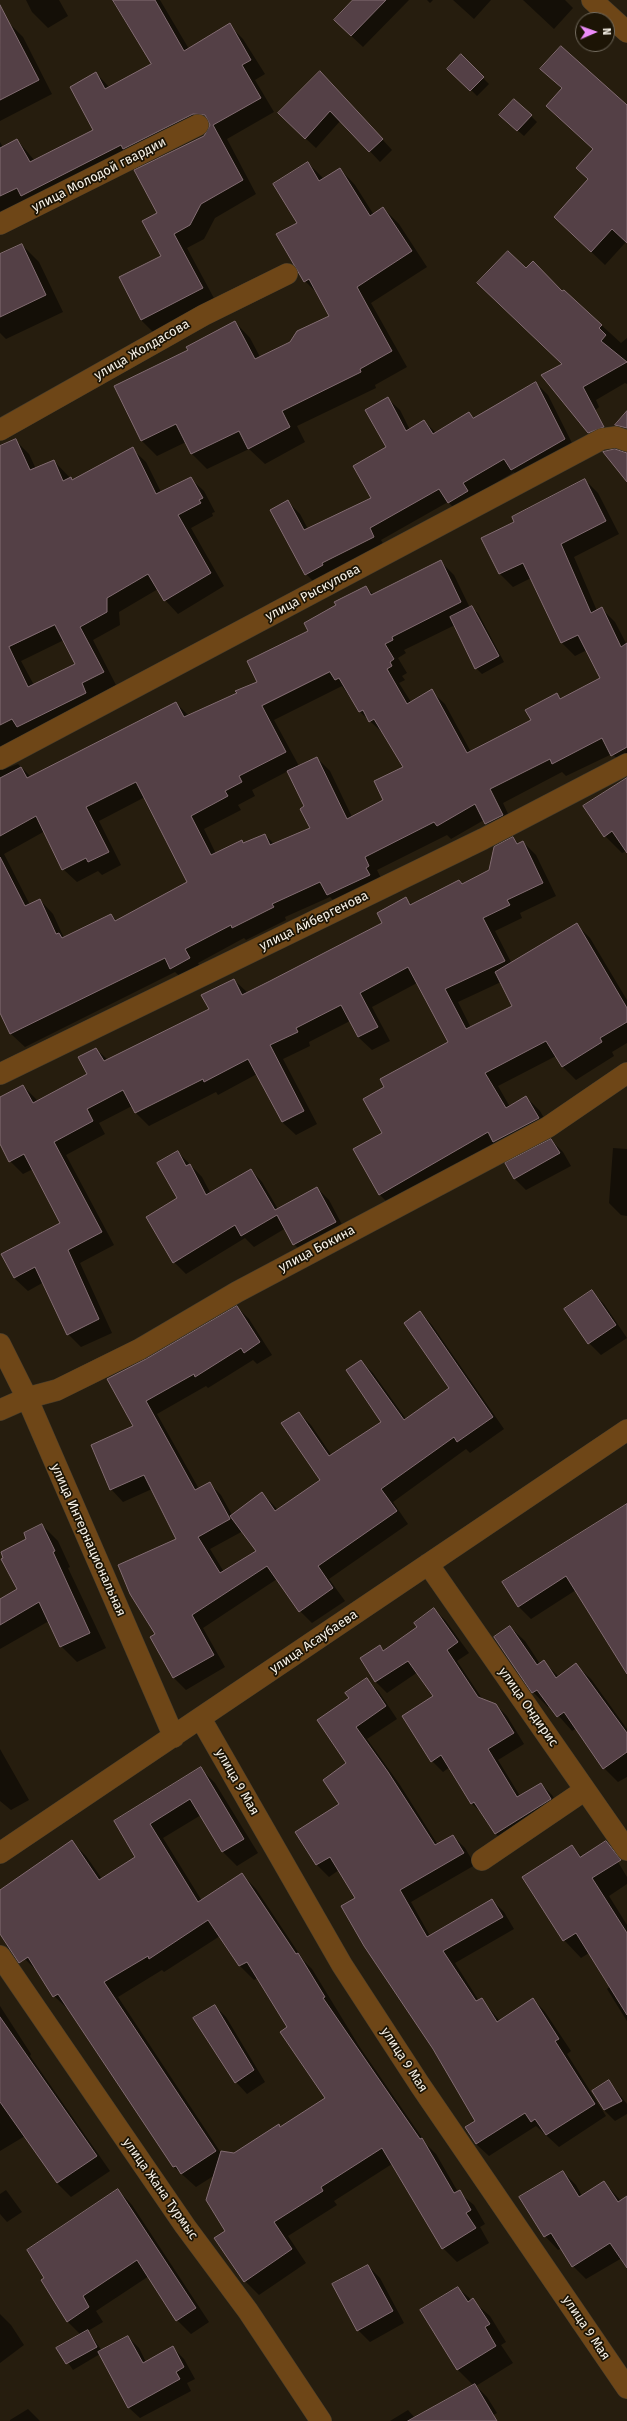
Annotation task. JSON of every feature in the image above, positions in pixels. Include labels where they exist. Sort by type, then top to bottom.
[{"type":"street","points":[[592,0],[627,32]]},
{"type":"street","name":"улица Молодой гвардии","points":[[0,224],[198,125]]},
{"type":"street","name":"улица Жолдасова","points":[[0,430],[204,315],[287,274]]},
{"type":"street","name":"улица Рыскулова","points":[[0,759],[602,439],[616,437],[627,441]]},
{"type":"street","name":"улица Айбергенова","points":[[0,1074],[483,839],[627,764]]},
{"type":"street","name":"улица Бокина","points":[[0,1410],[27,1398],[57,1390],[140,1349],[237,1292],[548,1127],[627,1073]]},
{"type":"street","name":"улица Интернациональная","points":[[0,1344],[27,1398],[174,1737]]},
{"type":"street","name":"улица Асаубаева","points":[[0,1853],[201,1719],[627,1430]]},
{"type":"street","name":"улица Ондирис","points":[[428,1564],[627,1850]]},
{"type":"street","name":"улица 9 Мая","points":[[201,1719],[342,1965],[420,2085],[627,2388]]},
{"type":"street","points":[[482,1860],[586,1790]]},
{"type":"street","name":"улица Жана Турмыс","points":[[0,1956],[186,2226],[248,2311],[321,2421]]},
{"type":"building","points":[[113,0],[155,0],[184,51],[230,23],[251,60],[242,65],[261,98],[213,125],[243,180],[201,204],[190,225],[174,234],[203,288],[141,320],[119,277],[161,256],[142,221],[157,213],[134,170],[204,136],[210,125],[205,115],[193,114],[123,149],[121,145],[21,196],[17,188],[0,196],[0,148],[17,139],[30,162],[93,130],[70,87],[96,72],[105,89],[151,64]]},
{"type":"building","points":[[353,0],[386,0],[351,36],[334,20]]},
{"type":"building","points":[[0,5],[39,80],[0,100]]},
{"type":"building","points":[[561,46],[627,105],[627,243],[612,229],[591,252],[554,217],[588,179],[576,168],[593,149],[546,106],[562,88],[540,69]]},
{"type":"building","points":[[461,54],[484,77],[470,91],[447,69]]},
{"type":"building","points":[[320,71],[383,139],[369,152],[330,111],[305,139],[278,113]]},
{"type":"building","points":[[514,99],[532,115],[517,131],[499,115]]},
{"type":"building","points":[[308,162],[319,181],[340,168],[370,216],[383,207],[412,251],[357,287],[392,351],[360,369],[361,372],[282,411],[290,427],[248,449],[239,431],[191,454],[176,424],[141,441],[114,386],[188,350],[186,347],[235,321],[255,359],[290,342],[297,331],[329,316],[309,279],[304,282],[276,234],[297,223],[273,184]]},
{"type":"building","points":[[22,244],[46,295],[0,317],[0,254]]},
{"type":"building","points":[[508,251],[526,268],[533,261],[562,291],[564,290],[602,325],[599,328],[606,335],[601,341],[627,362],[583,387],[604,427],[588,433],[541,375],[562,364],[477,283]]},
{"type":"building","points":[[536,382],[565,439],[511,470],[504,459],[463,483],[468,491],[448,503],[439,489],[370,528],[374,537],[322,563],[323,565],[305,575],[270,510],[288,500],[304,530],[371,498],[353,466],[386,447],[365,410],[388,397],[406,431],[424,420],[433,434],[469,412],[473,418]]},
{"type":"building","points":[[627,411],[627,428],[615,425]]},
{"type":"building","points":[[16,439],[30,470],[54,460],[63,481],[71,477],[72,480],[133,447],[156,494],[191,477],[203,498],[199,500],[201,503],[178,515],[211,573],[164,601],[148,574],[107,598],[107,612],[80,627],[104,672],[82,683],[86,693],[17,727],[12,719],[0,725],[0,446]],"holes":[[[55,625],[75,664],[28,687],[9,647]]]},
{"type":"building","points":[[615,449],[627,453],[627,482],[603,452]]},
{"type":"building","points":[[585,479],[606,521],[561,544],[591,613],[602,607],[621,647],[627,643],[627,747],[611,756],[602,738],[552,764],[550,759],[490,789],[503,815],[485,824],[475,804],[437,826],[434,822],[365,857],[369,866],[366,868],[370,875],[327,895],[320,882],[272,904],[274,907],[232,928],[231,925],[185,949],[190,958],[170,969],[165,958],[10,1034],[0,1013],[0,857],[25,906],[40,899],[56,934],[59,933],[62,938],[111,914],[115,921],[187,882],[136,782],[86,807],[109,852],[88,862],[86,858],[62,870],[36,816],[0,836],[0,778],[21,767],[27,778],[176,702],[184,717],[237,693],[235,691],[257,682],[247,661],[308,631],[304,623],[336,605],[334,602],[366,586],[371,595],[441,560],[461,602],[392,637],[393,640],[385,644],[394,659],[390,662],[392,666],[387,669],[407,704],[432,689],[467,753],[531,720],[525,710],[557,693],[560,699],[600,678],[578,635],[561,643],[523,563],[499,574],[481,538],[514,522],[512,517]],"holes":[[[330,672],[335,680],[339,678],[359,712],[363,710],[369,722],[374,719],[403,767],[374,781],[383,800],[347,819],[317,757],[287,771],[304,806],[300,809],[310,828],[270,845],[265,834],[243,843],[242,840],[211,855],[191,816],[228,796],[225,791],[242,782],[239,776],[286,752],[262,706]]]},
{"type":"building","points":[[472,606],[499,656],[475,669],[450,617]]},
{"type":"building","points":[[627,778],[627,853],[612,831],[604,837],[583,806]]},
{"type":"building","points":[[513,837],[517,844],[523,841],[543,883],[507,900],[510,905],[483,918],[505,961],[445,989],[466,1029],[512,1006],[495,972],[577,923],[627,1008],[627,1022],[600,1038],[602,1042],[562,1067],[546,1041],[485,1073],[506,1108],[526,1096],[539,1118],[493,1142],[488,1132],[379,1195],[353,1149],[382,1133],[363,1099],[384,1087],[380,1079],[448,1042],[408,967],[360,993],[378,1027],[358,1037],[341,1005],[296,1028],[298,1032],[270,1045],[304,1111],[282,1122],[248,1059],[204,1082],[203,1079],[135,1113],[123,1090],[87,1109],[93,1121],[54,1142],[102,1232],[68,1250],[99,1319],[67,1335],[35,1267],[14,1278],[1,1254],[60,1223],[24,1154],[9,1162],[0,1144],[0,1097],[23,1085],[33,1103],[87,1074],[78,1057],[96,1048],[104,1061],[209,1009],[201,995],[234,979],[242,995],[382,923],[377,913],[406,897],[410,905],[459,880],[462,884],[489,870],[494,847]]},
{"type":"building","points":[[551,1139],[560,1153],[514,1179],[505,1163]]},
{"type":"building","points":[[178,1151],[186,1166],[190,1164],[206,1195],[251,1169],[275,1210],[317,1187],[336,1222],[293,1245],[277,1215],[241,1236],[235,1225],[173,1263],[146,1217],[177,1198],[157,1163]]},
{"type":"building","points":[[592,1290],[616,1325],[588,1344],[564,1309]]},
{"type":"building","points":[[237,1306],[260,1342],[244,1353],[241,1348],[195,1377],[194,1374],[146,1401],[195,1490],[210,1482],[230,1519],[198,1537],[220,1573],[256,1551],[230,1516],[262,1492],[275,1511],[320,1480],[281,1423],[299,1412],[329,1456],[381,1422],[346,1370],[361,1360],[404,1420],[449,1388],[404,1323],[420,1311],[493,1417],[457,1442],[454,1437],[381,1489],[397,1511],[318,1566],[333,1588],[299,1612],[267,1566],[192,1615],[214,1655],[173,1678],[150,1637],[155,1634],[130,1594],[118,1565],[176,1539],[144,1475],[110,1490],[91,1445],[133,1426],[107,1379],[146,1359]]},
{"type":"building","points":[[627,1504],[627,1674],[566,1576],[518,1607],[502,1582]]},
{"type":"building","points":[[42,1524],[55,1551],[53,1552],[90,1633],[60,1647],[39,1602],[0,1625],[0,1599],[17,1589],[1,1559],[3,1558],[1,1552],[26,1539],[24,1533]]},
{"type":"building","points":[[434,1608],[458,1642],[447,1650],[478,1697],[496,1704],[514,1733],[488,1749],[517,1797],[541,1783],[551,1799],[495,1834],[474,1802],[471,1804],[441,1755],[431,1762],[402,1716],[433,1696],[408,1661],[375,1682],[360,1658],[380,1645],[383,1651],[417,1627],[414,1623]]},
{"type":"building","points":[[510,1626],[537,1665],[544,1660],[556,1678],[576,1663],[627,1733],[627,1752],[603,1769],[564,1712],[557,1717],[537,1690],[532,1693],[494,1637]]},
{"type":"building","points":[[367,1678],[386,1706],[356,1727],[388,1772],[435,1845],[453,1835],[464,1853],[400,1890],[427,1937],[492,1899],[503,1917],[443,1951],[476,2001],[482,1998],[497,2022],[533,1998],[559,2039],[555,2041],[595,2104],[546,2135],[535,2119],[531,2122],[525,2113],[476,2144],[465,2127],[475,2121],[433,2049],[364,1946],[341,1906],[355,1898],[330,1857],[316,1865],[295,1832],[339,1804],[323,1780],[346,1763],[317,1720],[349,1698],[345,1693]]},
{"type":"building","points":[[201,1767],[244,1839],[222,1852],[190,1799],[150,1824],[198,1902],[242,1873],[296,1954],[298,1953],[325,1997],[323,1998],[420,2139],[422,2138],[454,2193],[460,2190],[471,2210],[466,2213],[476,2228],[442,2249],[382,2148],[321,2187],[323,2191],[274,2222],[292,2249],[244,2282],[214,2238],[225,2231],[206,2200],[221,2151],[234,2153],[279,2124],[280,2127],[325,2098],[280,2032],[287,2027],[247,1962],[239,1966],[208,1920],[149,1959],[148,1956],[104,1982],[216,2151],[181,2174],[176,2166],[173,2167],[58,1994],[53,1997],[28,1957],[19,1963],[0,1934],[0,1890],[72,1840],[99,1880],[135,1857],[114,1821]]},
{"type":"building","points":[[606,1841],[621,1860],[592,1878],[627,1933],[627,2015],[576,1933],[563,1941],[522,1877],[572,1845],[580,1857]]},
{"type":"building","points":[[215,2005],[254,2070],[235,2083],[193,2018]]},
{"type":"building","points":[[0,2017],[97,2156],[57,2183],[0,2102]]},
{"type":"building","points":[[609,2080],[622,2101],[604,2110],[592,2091]]},
{"type":"building","points":[[563,2171],[579,2197],[604,2181],[618,2202],[627,2196],[627,2268],[610,2243],[572,2267],[551,2233],[544,2237],[519,2197]]},
{"type":"building","points":[[118,2189],[196,2308],[176,2321],[137,2260],[83,2296],[89,2307],[67,2322],[41,2280],[44,2278],[27,2250]]},
{"type":"building","points":[[368,2265],[393,2311],[357,2331],[332,2284]]},
{"type":"building","points":[[458,2287],[468,2302],[473,2298],[490,2324],[485,2327],[496,2346],[457,2370],[420,2310]]},
{"type":"building","points":[[88,2330],[97,2347],[66,2364],[56,2348]]},
{"type":"building","points":[[128,2336],[143,2363],[173,2346],[184,2367],[176,2372],[180,2379],[128,2408],[98,2352]]},
{"type":"building","points":[[475,2384],[497,2421],[408,2421]]}]
